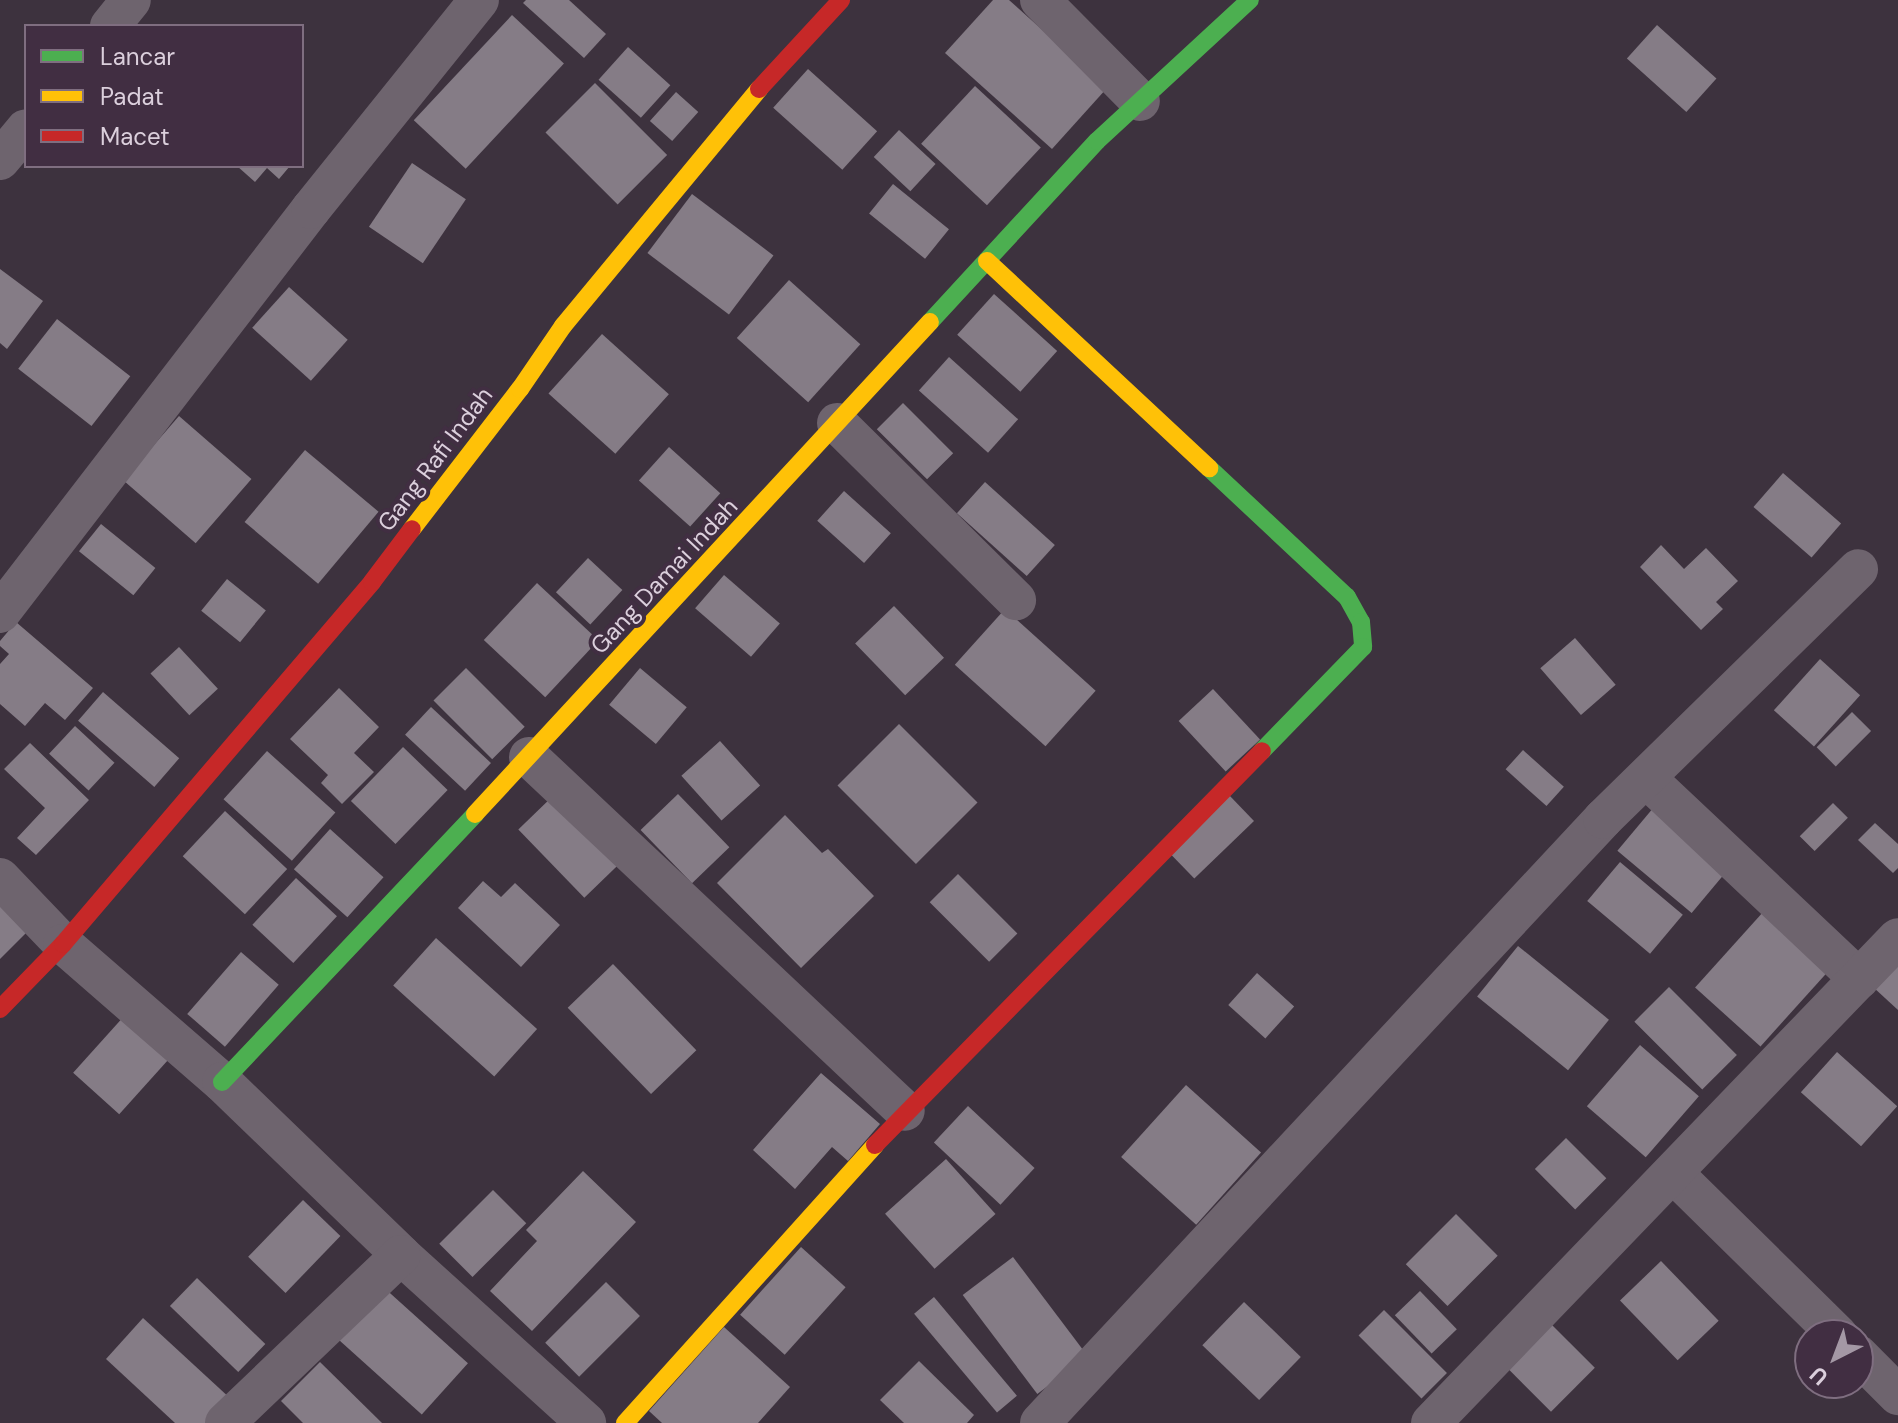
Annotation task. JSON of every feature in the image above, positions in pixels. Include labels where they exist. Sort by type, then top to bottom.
[{"type":"street","points":[[112,24],[131,0]]},
{"type":"street","points":[[0,613],[311,209],[479,0]]},
{"type":"street","name":"Gang Rafi Indah","points":[[0,1009],[63,944],[372,582],[520,389],[563,326],[766,80],[841,0]]},
{"type":"street","points":[[1040,0],[1140,101]]},
{"type":"street","name":"Gang Damai Indah","points":[[222,1082],[529,757],[987,261],[1140,101],[1250,0]]},
{"type":"street","points":[[0,160],[24,131]]},
{"type":"street","points":[[625,1423],[905,1111],[1151,866],[1363,647],[1361,622],[1347,597],[987,261]]},
{"type":"street","points":[[837,423],[1016,600]]},
{"type":"street","points":[[1040,1423],[1603,819],[1858,569]]},
{"type":"street","points":[[529,757],[905,1111]]},
{"type":"street","points":[[1646,778],[1859,979]]},
{"type":"street","points":[[0,878],[63,944],[222,1082],[401,1255],[586,1423]]},
{"type":"street","points":[[1431,1423],[1898,938]]},
{"type":"street","points":[[1673,1173],[1822,1319]]},
{"type":"street","points":[[225,1423],[401,1255]]},
{"type":"street","points":[[1874,1371],[1898,1395]]},
{"type":"street","points":[[1887,1423],[1898,1412]]},
{"type":"building","points":[[526,0],[569,0],[606,34],[584,58],[523,3]]},
{"type":"building","points":[[993,0],[1009,0],[1107,88],[1052,149],[945,53]]},
{"type":"building","points":[[512,15],[564,63],[466,169],[414,120]]},
{"type":"building","points":[[1657,25],[1716,79],[1686,112],[1627,58]]},
{"type":"building","points":[[628,47],[670,85],[641,118],[599,80]]},
{"type":"building","points":[[808,69],[877,131],[842,170],[773,108]]},
{"type":"building","points":[[595,83],[667,155],[618,205],[546,132]]},
{"type":"building","points":[[975,86],[1041,147],[987,205],[921,144]]},
{"type":"building","points":[[676,92],[698,112],[672,141],[650,121]]},
{"type":"building","points":[[899,130],[936,164],[910,191],[874,157]]},
{"type":"building","points":[[412,163],[466,199],[423,263],[369,227]]},
{"type":"building","points":[[239,168],[267,168],[255,182]]},
{"type":"building","points":[[267,168],[288,168],[279,179]]},
{"type":"building","points":[[893,184],[949,229],[925,259],[869,214]]},
{"type":"building","points":[[692,194],[773,255],[729,314],[647,253]]},
{"type":"building","points":[[0,269],[43,301],[7,349],[0,343]]},
{"type":"building","points":[[789,280],[860,344],[808,402],[737,338]]},
{"type":"building","points":[[289,287],[348,340],[311,381],[252,328]]},
{"type":"building","points":[[994,294],[1057,351],[1020,392],[957,335]]},
{"type":"building","points":[[57,319],[130,376],[91,426],[18,369]]},
{"type":"building","points":[[602,334],[669,394],[615,454],[548,393]]},
{"type":"building","points":[[949,357],[1018,419],[988,453],[919,390]]},
{"type":"building","points":[[903,403],[953,453],[927,479],[877,429]]},
{"type":"building","points":[[179,416],[251,479],[196,543],[123,480]]},
{"type":"building","points":[[669,447],[720,493],[690,527],[639,480]]},
{"type":"building","points":[[305,450],[379,512],[318,584],[245,522]]},
{"type":"building","points":[[1783,473],[1841,524],[1812,557],[1753,507]]},
{"type":"building","points":[[985,482],[1055,545],[1027,576],[957,513]]},
{"type":"building","points":[[844,491],[891,533],[864,563],[817,521]]},
{"type":"building","points":[[101,524],[155,568],[133,595],[79,551]]},
{"type":"building","points":[[1661,545],[1684,569],[1706,548],[1738,581],[1716,602],[1723,609],[1701,630],[1640,567]]},
{"type":"building","points":[[588,558],[622,590],[590,624],[556,592]]},
{"type":"building","points":[[724,575],[780,624],[751,657],[695,608]]},
{"type":"building","points":[[227,579],[266,610],[240,642],[201,611]]},
{"type":"building","points":[[537,583],[598,640],[545,697],[484,640]]},
{"type":"building","points":[[894,606],[944,658],[905,695],[855,644]]},
{"type":"building","points":[[1005,609],[1096,691],[1045,746],[955,665]]},
{"type":"building","points":[[16,622],[93,688],[65,720],[45,703],[25,726],[0,704],[0,664],[9,654],[0,646],[0,641]]},
{"type":"building","points":[[1575,638],[1616,685],[1581,715],[1540,668]]},
{"type":"building","points":[[179,647],[218,689],[189,715],[150,674]]},
{"type":"building","points":[[1820,659],[1860,695],[1814,746],[1774,710]]},
{"type":"building","points":[[466,668],[525,727],[492,759],[433,701]]},
{"type":"building","points":[[640,668],[687,707],[656,744],[609,705]]},
{"type":"building","points":[[339,688],[379,727],[354,753],[374,772],[342,804],[321,783],[328,775],[290,739]]},
{"type":"building","points":[[1213,689],[1260,739],[1226,772],[1179,721]]},
{"type":"building","points":[[103,692],[179,758],[154,787],[78,721]]},
{"type":"building","points":[[431,707],[491,763],[465,791],[405,735]]},
{"type":"building","points":[[1852,712],[1871,731],[1836,766],[1817,747]]},
{"type":"building","points":[[899,724],[977,802],[916,864],[837,786]]},
{"type":"building","points":[[75,726],[114,763],[89,791],[49,754]]},
{"type":"building","points":[[720,741],[760,786],[722,820],[681,776]]},
{"type":"building","points":[[30,743],[89,800],[36,855],[17,838],[45,808],[4,769]]},
{"type":"building","points":[[403,747],[448,790],[395,844],[351,801]]},
{"type":"building","points":[[1523,750],[1564,787],[1546,806],[1506,769]]},
{"type":"building","points":[[267,751],[335,813],[292,861],[224,799]]},
{"type":"building","points":[[555,794],[621,862],[584,898],[518,829]]},
{"type":"building","points":[[678,794],[729,847],[692,883],[641,830]]},
{"type":"building","points":[[1229,795],[1254,821],[1194,879],[1169,853]]},
{"type":"building","points":[[1833,803],[1848,818],[1815,851],[1800,836]]},
{"type":"building","points":[[1654,807],[1728,869],[1692,913],[1617,851]]},
{"type":"building","points":[[225,811],[287,869],[245,914],[183,856]]},
{"type":"building","points":[[785,815],[822,853],[828,849],[874,896],[801,968],[717,883]]},
{"type":"building","points":[[1875,823],[1898,844],[1898,868],[1893,873],[1858,840]]},
{"type":"building","points":[[330,829],[384,877],[347,917],[294,869]]},
{"type":"building","points":[[1620,862],[1683,915],[1650,954],[1587,901]]},
{"type":"building","points":[[958,874],[1017,933],[989,962],[930,902]]},
{"type":"building","points":[[296,878],[337,916],[293,963],[252,925]]},
{"type":"building","points":[[483,881],[501,897],[515,883],[560,925],[521,967],[458,908]]},
{"type":"building","points":[[0,905],[27,932],[0,959]]},
{"type":"building","points":[[1764,911],[1829,970],[1760,1046],[1695,988]]},
{"type":"building","points":[[436,938],[537,1029],[494,1077],[393,986]]},
{"type":"building","points":[[1518,946],[1609,1020],[1568,1070],[1477,997]]},
{"type":"building","points":[[241,952],[279,985],[225,1047],[187,1014]]},
{"type":"building","points":[[1898,960],[1898,1010],[1873,987]]},
{"type":"building","points":[[613,964],[696,1050],[651,1094],[568,1008]]},
{"type":"building","points":[[1257,973],[1294,1006],[1265,1038],[1228,1005]]},
{"type":"building","points":[[1669,987],[1737,1055],[1702,1090],[1634,1022]]},
{"type":"building","points":[[126,1014],[172,1055],[119,1114],[73,1073]]},
{"type":"building","points":[[1640,1045],[1699,1096],[1646,1157],[1587,1106]]},
{"type":"building","points":[[1837,1052],[1897,1106],[1861,1146],[1801,1092]]},
{"type":"building","points":[[821,1073],[880,1124],[848,1161],[832,1147],[795,1189],[753,1150]]},
{"type":"building","points":[[1186,1085],[1261,1153],[1196,1225],[1121,1157]]},
{"type":"building","points":[[968,1106],[1035,1168],[1000,1205],[934,1143]]},
{"type":"building","points":[[1566,1138],[1606,1178],[1575,1209],[1535,1169]]},
{"type":"building","points":[[946,1159],[996,1214],[935,1269],[885,1214]]},
{"type":"building","points":[[583,1171],[636,1222],[532,1331],[490,1291],[537,1241],[526,1230]]},
{"type":"building","points":[[493,1190],[526,1223],[472,1277],[439,1244]]},
{"type":"building","points":[[303,1200],[340,1236],[286,1293],[248,1257]]},
{"type":"building","points":[[1456,1214],[1498,1256],[1448,1306],[1406,1264]]},
{"type":"building","points":[[801,1247],[846,1287],[785,1355],[740,1315]]},
{"type":"building","points":[[1013,1257],[1088,1356],[1037,1394],[963,1295]]},
{"type":"building","points":[[1661,1261],[1719,1321],[1678,1360],[1620,1301]]},
{"type":"building","points":[[197,1278],[265,1344],[238,1372],[170,1306]]},
{"type":"building","points":[[606,1282],[640,1316],[579,1377],[545,1343]]},
{"type":"building","points":[[381,1285],[468,1363],[422,1415],[335,1336]]},
{"type":"building","points":[[1420,1291],[1457,1329],[1432,1353],[1395,1315]]},
{"type":"building","points":[[934,1297],[1017,1396],[997,1413],[914,1314]]},
{"type":"building","points":[[1244,1302],[1301,1357],[1259,1400],[1202,1345]]},
{"type":"building","points":[[1384,1310],[1447,1373],[1421,1398],[1359,1335]]},
{"type":"building","points":[[143,1318],[232,1400],[210,1423],[175,1423],[106,1359]]},
{"type":"building","points":[[1551,1324],[1595,1368],[1551,1412],[1507,1368]]},
{"type":"building","points":[[724,1327],[790,1387],[758,1423],[662,1423],[649,1411]]},
{"type":"building","points":[[919,1361],[974,1415],[967,1423],[904,1423],[880,1400]]},
{"type":"building","points":[[320,1362],[382,1423],[303,1423],[281,1401]]},
{"type":"traffic: fast","points":[[930,322],[1097,141],[1250,0]]},
{"type":"traffic: fast","points":[[1209,468],[1347,597],[1361,622],[1363,647],[1262,751]]},
{"type":"traffic: fast","points":[[222,1082],[475,814]]},
{"type":"traffic: slow","points":[[412,529],[520,389],[563,326],[759,89]]},
{"type":"traffic: slow","points":[[987,261],[1209,468]]},
{"type":"traffic: slow","points":[[475,814],[930,322]]},
{"type":"traffic: slow","points":[[625,1423],[875,1145]]},
{"type":"traffic: jam","points":[[759,89],[841,0]]},
{"type":"traffic: jam","points":[[0,1009],[63,944],[372,582],[412,529]]},
{"type":"traffic: jam","points":[[875,1145],[1262,751]]}]
